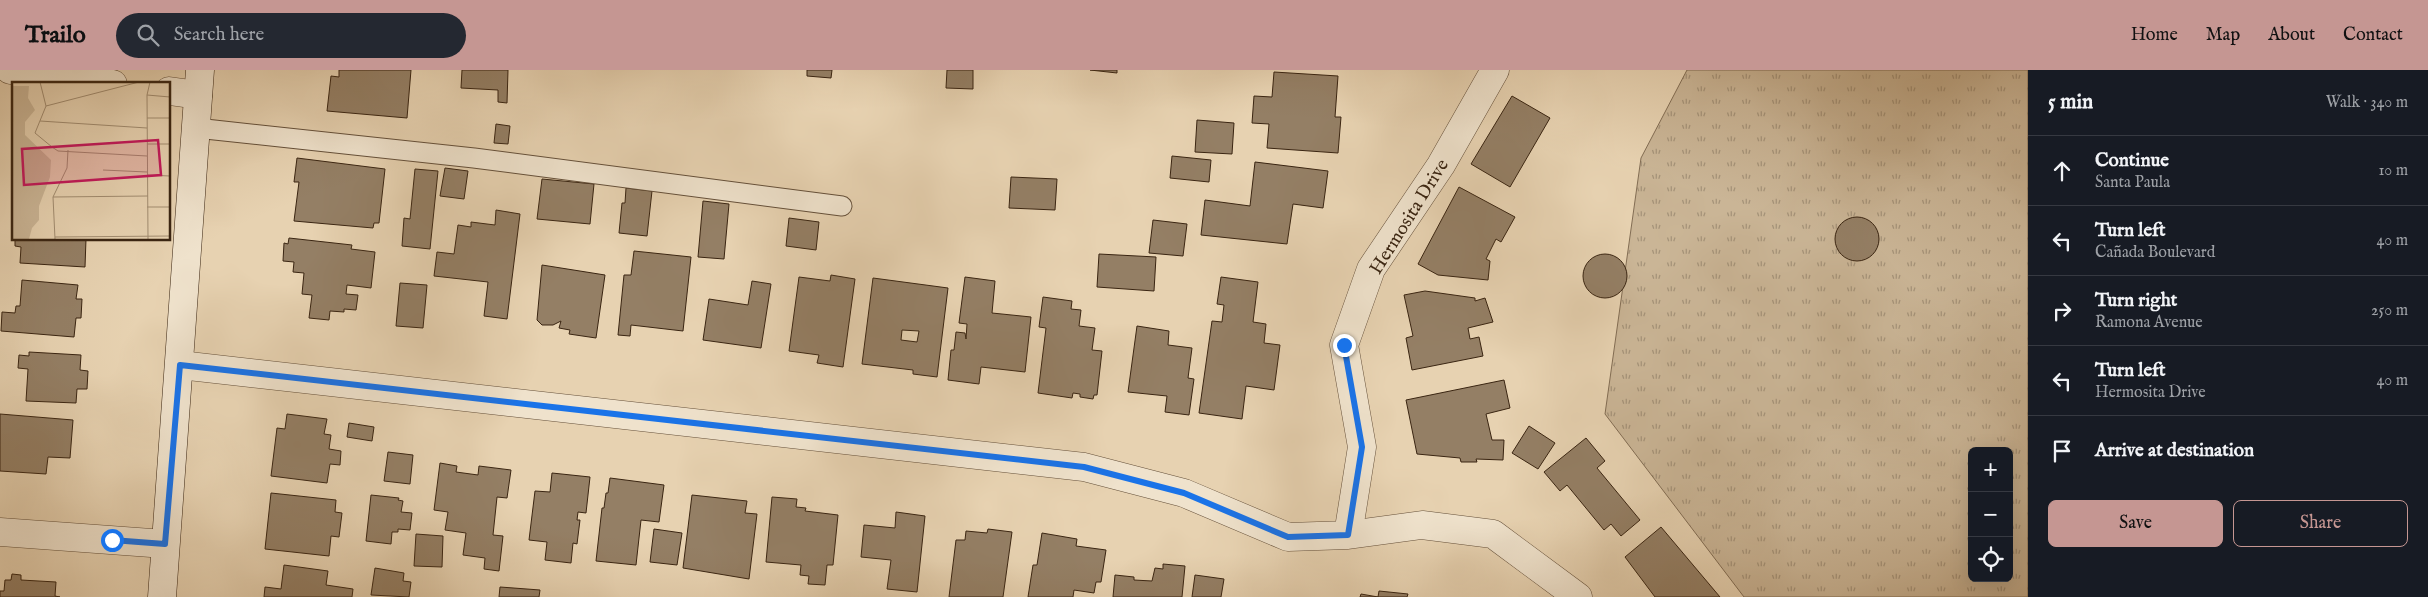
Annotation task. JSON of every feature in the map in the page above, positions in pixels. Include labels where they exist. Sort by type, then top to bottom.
[{"type":"street","points":[[10,70],[98,82]]},
{"type":"street","name":"Hermosita Drive","points":[[1348,535],[1362,447],[1344,345],[1371,269],[1441,165],[1495,70]]},
{"type":"street","points":[[162,597],[199,82],[170,91]]},
{"type":"street","points":[[180,365],[1084,467],[1184,493],[1288,537],[1348,535],[1422,525],[1493,534],[1578,597]]},
{"type":"street","points":[[0,532],[165,544]]},
{"type":"lane","points":[[196,128],[474,158],[842,206]]},
{"type":"green space","points":[[1687,70],[2028,70],[2028,597],[1744,597],[1605,414],[1641,158]]},
{"type":"building","points":[[339,70],[411,70],[407,118],[327,111],[331,76],[339,77]]},
{"type":"building","points":[[462,70],[508,70],[507,103],[498,102],[498,90],[461,88]]},
{"type":"building","points":[[807,70],[832,70],[831,78],[807,76]]},
{"type":"building","points":[[947,70],[973,70],[973,89],[946,88]]},
{"type":"building","points":[[1090,70],[1117,70],[1117,73]]},
{"type":"building","points":[[1274,72],[1338,76],[1335,117],[1341,117],[1338,153],[1267,148],[1269,124],[1252,123],[1254,96],[1272,97]]},
{"type":"building","points":[[1512,96],[1550,118],[1510,187],[1471,164]]},
{"type":"building","points":[[1197,120],[1234,123],[1232,154],[1195,152]]},
{"type":"building","points":[[496,124],[510,126],[508,144],[494,143]]},
{"type":"building","points":[[1172,156],[1211,160],[1209,182],[1170,178]]},
{"type":"building","points":[[297,158],[385,169],[379,223],[374,223],[373,228],[294,221],[299,182],[294,182]]},
{"type":"building","points":[[1255,162],[1328,171],[1323,208],[1293,204],[1287,244],[1201,235],[1205,200],[1250,206]]},
{"type":"building","points":[[445,168],[468,171],[464,199],[440,196]]},
{"type":"building","points":[[415,169],[438,171],[430,249],[402,246],[404,218],[410,219]]},
{"type":"building","points":[[1011,177],[1057,179],[1055,210],[1009,208]]},
{"type":"building","points":[[542,179],[594,184],[590,224],[537,219]]},
{"type":"building","points":[[1459,187],[1515,217],[1501,242],[1496,239],[1486,259],[1490,261],[1488,280],[1438,275],[1418,264]]},
{"type":"building","points":[[626,188],[652,191],[647,236],[619,233],[622,203],[625,203]]},
{"type":"building","points":[[703,201],[729,204],[724,259],[698,257]]},
{"type":"building","points":[[496,210],[520,214],[507,319],[484,316],[488,282],[434,276],[437,252],[454,254],[458,225],[471,227],[471,222],[495,225]]},
{"type":"building","points":[[1857,217],[1869,221],[1875,227],[1879,239],[1875,251],[1869,257],[1857,261],[1845,257],[1839,251],[1835,239],[1839,227],[1845,221]]},
{"type":"building","points":[[789,218],[819,222],[816,250],[786,246]]},
{"type":"building","points":[[1153,220],[1187,224],[1183,256],[1149,253]]},
{"type":"building","points":[[289,238],[352,245],[351,249],[375,252],[371,288],[347,285],[346,294],[358,295],[356,310],[344,309],[344,312],[330,311],[329,320],[309,318],[312,295],[302,294],[304,273],[293,272],[294,262],[283,261],[284,243],[288,244]]},
{"type":"building","points":[[15,240],[86,240],[85,267],[20,263],[21,247],[15,246]]},
{"type":"building","points":[[634,251],[691,257],[683,331],[631,325],[630,336],[618,335],[624,275],[631,275]]},
{"type":"building","points":[[1099,254],[1156,257],[1154,291],[1097,287]]},
{"type":"building","points":[[1601,254],[1609,254],[1621,260],[1627,276],[1621,292],[1609,298],[1601,298],[1589,292],[1583,280],[1583,272],[1589,260]]},
{"type":"building","points":[[542,265],[605,275],[596,338],[569,334],[570,330],[559,328],[561,321],[553,325],[542,325],[537,320]]},
{"type":"building","points":[[831,275],[855,279],[843,367],[817,363],[819,355],[789,351],[799,277],[830,281]]},
{"type":"building","points":[[965,277],[995,281],[992,313],[1031,317],[1025,372],[981,367],[979,384],[948,380],[951,350],[954,350],[956,332],[965,333],[966,339],[967,324],[959,323]]},
{"type":"building","points":[[1221,277],[1258,282],[1253,322],[1266,324],[1264,343],[1280,345],[1274,390],[1246,386],[1242,419],[1199,413],[1212,321],[1222,322],[1224,305],[1217,304]]},
{"type":"building","points":[[873,278],[948,288],[937,377],[913,374],[913,370],[862,364]],"holes":[[[902,330],[919,331],[917,342],[901,340]]]},
{"type":"building","points":[[22,280],[78,285],[76,299],[82,299],[81,318],[76,318],[74,337],[1,331],[2,312],[15,313],[16,306],[20,306]]},
{"type":"building","points":[[752,281],[771,284],[761,348],[703,340],[709,299],[748,305]]},
{"type":"building","points":[[400,283],[427,285],[423,328],[396,326]]},
{"type":"building","points":[[1425,291],[1475,298],[1475,301],[1485,298],[1493,322],[1468,328],[1470,339],[1479,337],[1483,356],[1412,370],[1406,338],[1413,336],[1404,295]]},
{"type":"building","points":[[1043,297],[1072,301],[1071,309],[1081,310],[1079,326],[1095,328],[1092,350],[1102,351],[1097,395],[1094,395],[1093,399],[1080,397],[1080,394],[1073,393],[1072,398],[1038,393],[1046,328],[1039,327]]},
{"type":"building","points":[[1137,326],[1169,331],[1168,345],[1192,348],[1188,378],[1194,379],[1189,415],[1165,412],[1167,396],[1128,392]]},
{"type":"building","points":[[29,352],[81,355],[80,370],[88,371],[87,389],[77,389],[76,403],[26,401],[28,369],[18,368],[19,355],[29,356]]},
{"type":"building","points":[[1504,380],[1510,408],[1486,414],[1492,440],[1504,440],[1503,460],[1476,459],[1477,462],[1461,462],[1460,458],[1417,454],[1406,400]]},
{"type":"building","points":[[0,414],[73,420],[70,458],[48,457],[46,474],[0,471]]},
{"type":"building","points":[[287,414],[327,419],[324,434],[331,435],[329,449],[341,451],[340,465],[330,464],[327,483],[271,476],[277,428],[285,429]]},
{"type":"building","points":[[349,423],[374,427],[372,441],[347,437]]},
{"type":"building","points":[[1529,426],[1555,443],[1538,469],[1512,453]]},
{"type":"building","points":[[1586,438],[1605,461],[1597,468],[1640,520],[1621,536],[1611,524],[1604,530],[1567,485],[1560,491],[1544,472]]},
{"type":"building","points":[[388,452],[413,455],[410,484],[384,481]]},
{"type":"building","points":[[440,463],[457,466],[456,472],[478,475],[479,466],[511,470],[507,498],[497,497],[493,535],[503,536],[499,571],[484,569],[485,558],[463,555],[466,533],[445,530],[448,512],[434,510]]},
{"type":"building","points":[[552,473],[590,477],[586,513],[578,512],[577,520],[580,520],[577,544],[573,543],[571,563],[545,560],[547,542],[529,540],[535,491],[550,492]]},
{"type":"building","points":[[610,478],[664,485],[659,522],[641,520],[636,565],[596,561],[602,508],[604,508],[606,493],[608,493]]},
{"type":"building","points":[[271,493],[336,500],[335,512],[342,513],[339,537],[331,536],[329,556],[265,549]]},
{"type":"building","points":[[371,495],[399,498],[398,500],[403,501],[401,512],[412,513],[410,530],[398,529],[398,532],[392,532],[391,544],[366,541]]},
{"type":"building","points":[[692,495],[747,501],[745,513],[757,514],[749,579],[683,568]]},
{"type":"building","points":[[772,497],[797,499],[796,507],[806,508],[805,511],[838,515],[833,565],[827,565],[825,585],[808,584],[809,576],[800,575],[801,565],[766,562]]},
{"type":"building","points":[[896,512],[925,516],[917,592],[887,589],[891,560],[861,557],[864,525],[895,528]]},
{"type":"building","points":[[1661,527],[1720,597],[1655,597],[1625,557]]},
{"type":"building","points":[[654,529],[682,533],[677,565],[650,562]]},
{"type":"building","points":[[988,529],[1012,532],[1003,597],[949,597],[956,540],[965,540],[966,531],[987,533]]},
{"type":"building","points":[[1042,533],[1077,539],[1076,546],[1106,550],[1101,582],[1096,582],[1094,593],[1074,590],[1073,597],[1028,597],[1033,565],[1037,565]]},
{"type":"building","points":[[416,534],[443,536],[442,567],[414,566]]},
{"type":"building","points":[[1163,564],[1185,566],[1182,597],[1113,597],[1115,575],[1134,577],[1134,580],[1152,581],[1155,568],[1163,569]]},
{"type":"building","points":[[284,565],[328,571],[326,585],[353,589],[352,597],[264,597],[265,587],[281,589]]},
{"type":"building","points":[[375,568],[404,573],[403,581],[411,582],[409,597],[371,595]]},
{"type":"building","points":[[12,574],[21,575],[21,580],[56,582],[55,596],[60,597],[0,597],[0,591],[4,591],[5,580],[11,580]]},
{"type":"building","points":[[1195,575],[1224,579],[1221,597],[1192,597]]},
{"type":"building","points":[[500,587],[540,590],[539,597],[499,597]]},
{"type":"building","points":[[1379,591],[1408,594],[1407,597],[1378,597]]},
{"type":"building","points":[[1361,594],[1378,597],[1360,597]]},
{"type":"route","points":[[112,540],[165,544],[180,365],[1084,467],[1184,493],[1288,537],[1348,535],[1362,447],[1344,345]]}]
